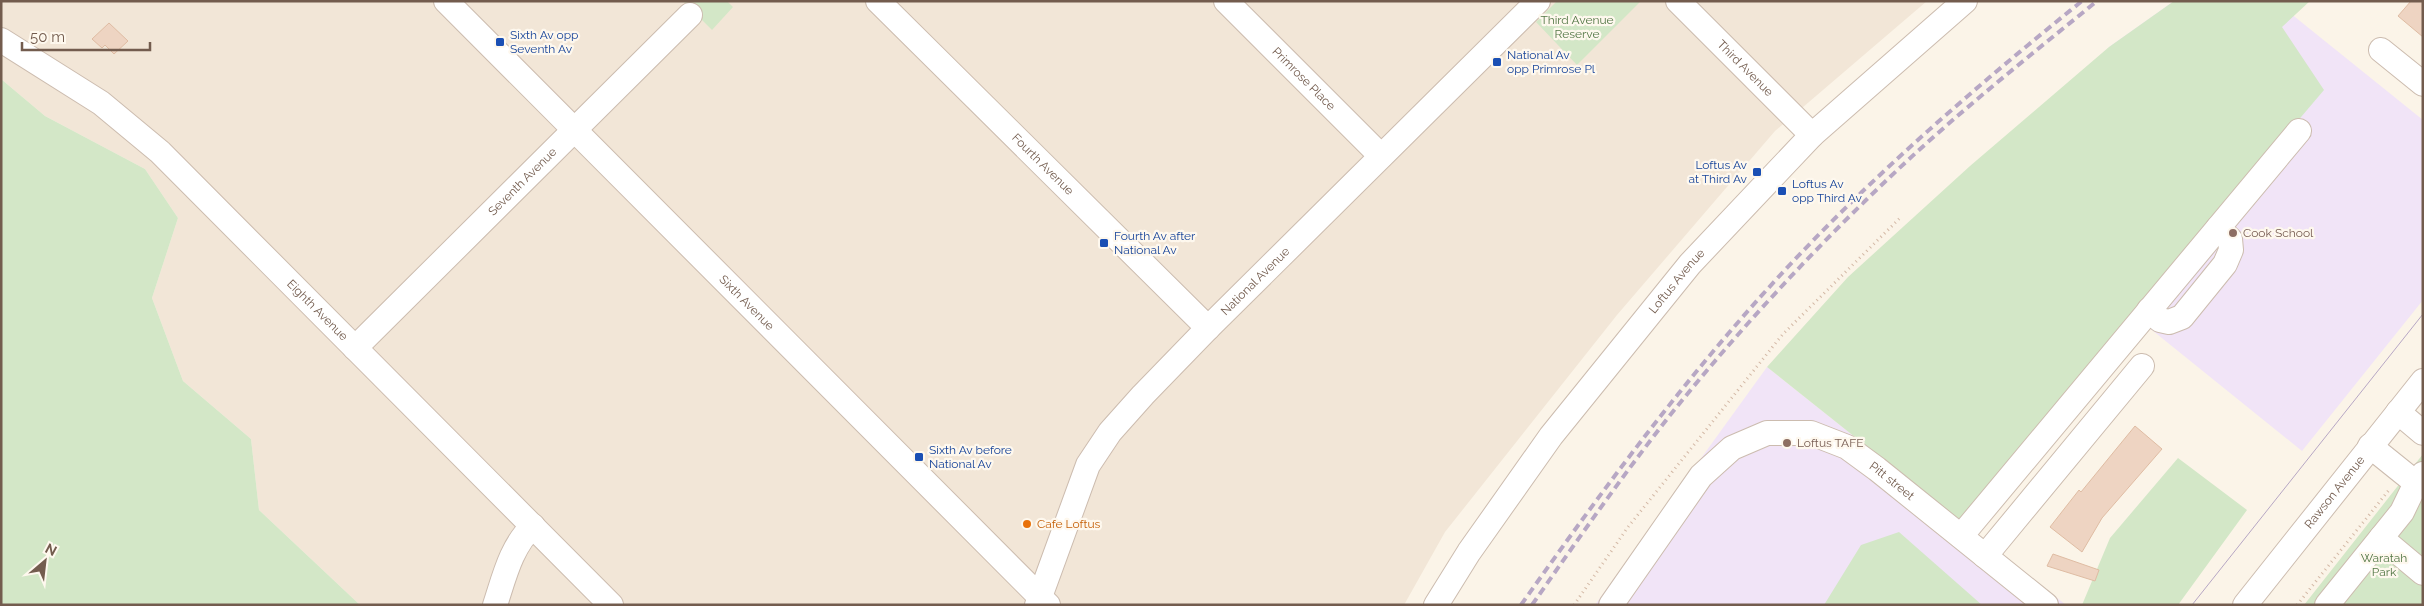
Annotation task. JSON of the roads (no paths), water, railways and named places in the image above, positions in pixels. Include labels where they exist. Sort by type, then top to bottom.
[{"type":"street","name":"Sixth Avenue","points":[[446,1],[1041,602]]},
{"type":"street","name":"Fourth Avenue","points":[[878,1],[1208,328]]},
{"type":"street","name":"Primrose Place","points":[[1226,1],[1381,156]]},
{"type":"street","name":"National Avenue","points":[[1041,602],[1088,465],[1110,432],[1208,328],[1538,1]]},
{"type":"street","name":"Third Avenue","points":[[1678,1],[1812,135]]},
{"type":"street","name":"Loftus Avenue","points":[[1436,605],[1469,552],[1551,436],[1690,264],[1812,135],[1965,1]]},
{"type":"street","name":"Seventh Avenue","points":[[355,348],[573,129],[690,15]]},
{"type":"street","name":"Eighth Avenue","points":[[1,40],[101,104],[132,127],[160,152],[611,605]]},
{"type":"street","points":[[2381,50],[2423,84]]},
{"type":"street","points":[[1961,536],[2299,131]]},
{"type":"street","points":[[1986,556],[2142,366]]},
{"type":"street","name":"Rawson Avenue","points":[[2245,605],[2423,381]]},
{"type":"street","points":[[2398,412],[2423,433]]},
{"type":"street","name":"Pitt street","points":[[1611,605],[1701,476],[1732,448],[1767,433],[1811,433],[1847,447],[2046,605]]},
{"type":"street","points":[[2327,605],[2402,512],[2411,480],[2370,446]]},
{"type":"street","points":[[494,605],[514,551],[524,534],[533,526]]},
{"type":"street","points":[[2381,538],[2423,573]]},
{"type":"tram line","points":[[2192,605],[2423,314]]},
{"type":"railway","points":[[1521,605],[1620,468],[1726,337],[1801,253],[1868,186],[1937,122],[2082,1]]},
{"type":"railway","points":[[1532,605],[1615,488],[1667,419],[1774,294],[1831,234],[1940,131],[2097,1]]},
{"type":"place","name":"Sixth Av opp Seventh Av","points":[[500,42]]},
{"type":"place","name":"National Av opp Primrose Pl","points":[[1497,62]]},
{"type":"place","name":"Loftus Av at Third Av","points":[[1757,172]]},
{"type":"place","name":"Loftus Av opp Third Av","points":[[1782,191]]},
{"type":"place","name":"Cook School","points":[[2233,233]]},
{"type":"place","name":"Fourth Av after National Av","points":[[1104,243]]},
{"type":"place","name":"Loftus TAFE","points":[[1787,443]]},
{"type":"place","name":"Sixth Av before National Av","points":[[919,457]]},
{"type":"place","name":"Cafe Loftus","points":[[1027,524]]},
{"type":"park label","name":"Third Avenue Reserve","points":[[1577,27]]},
{"type":"park label","name":"Waratah Park","points":[[2384,565]]}]
